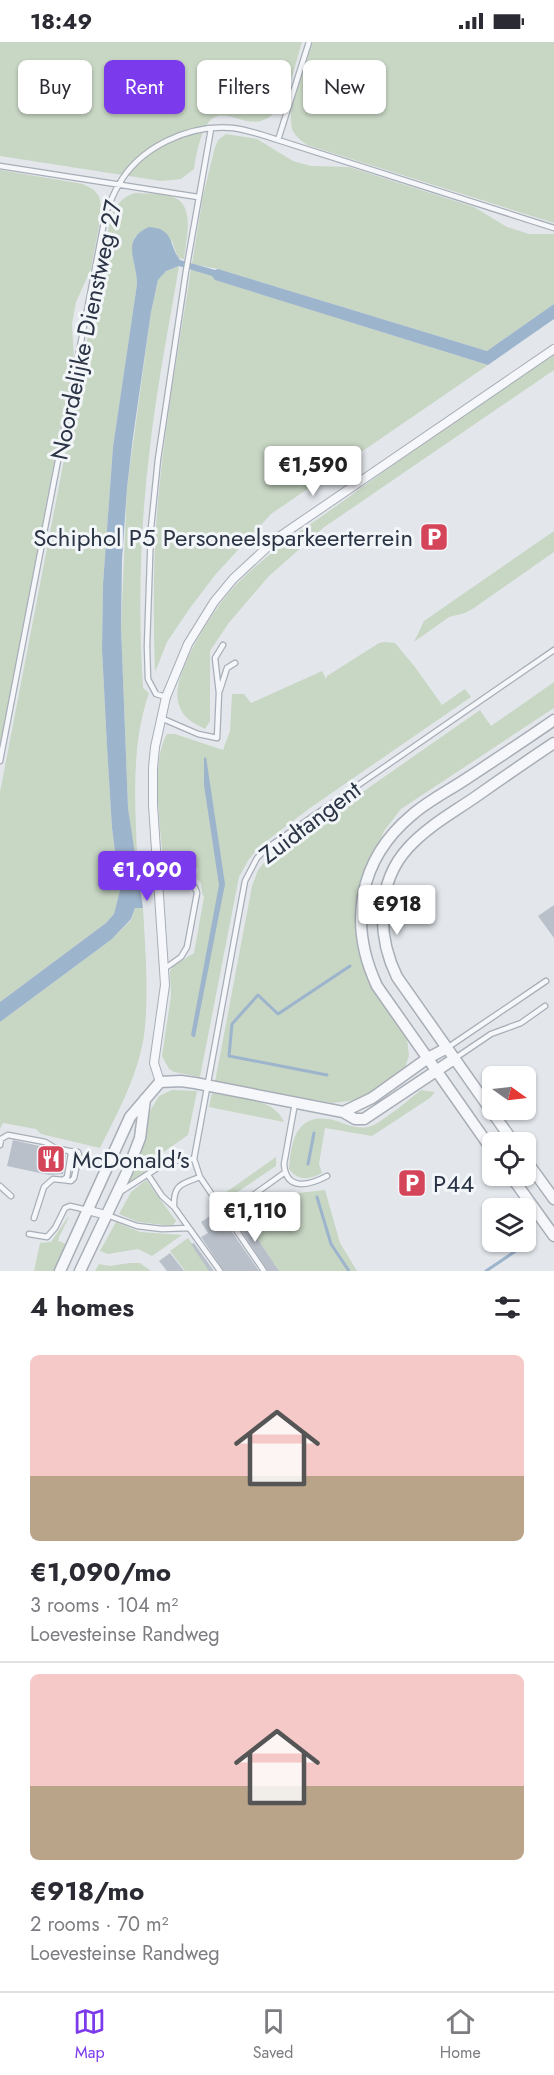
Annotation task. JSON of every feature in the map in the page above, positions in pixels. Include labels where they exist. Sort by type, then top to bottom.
[{"type":"street","points":[[160,1082],[154,1063],[165,985],[153,805],[153,768],[166,697],[179,664],[201,622],[233,579],[255,557],[299,522],[554,349]]},
{"type":"street","points":[[482,1136],[377,986],[365,958],[360,927],[363,899],[370,873],[380,851],[412,815],[554,720]]},
{"type":"street","points":[[506,1132],[397,977],[382,936],[382,912],[386,891],[394,870],[407,849],[423,833],[554,743]]},
{"type":"street","points":[[343,1112],[372,1098],[428,1058],[447,1048]]},
{"type":"street","points":[[60,1271],[130,1117],[160,1082],[181,1081],[343,1112],[355,1119],[369,1117],[454,1059]]},
{"type":"street","points":[[81,1271],[127,1172],[140,1138],[145,1099]]},
{"type":"street","points":[[536,1174],[554,1199]]},
{"type":"street","points":[[518,1186],[554,1236]]},
{"type":"street","points":[[87,1210],[106,1215]]},
{"type":"lane","points":[[278,140],[309,42]]},
{"type":"lane","points":[[166,697],[156,694],[148,679],[151,528],[158,459],[186,271],[211,129]]},
{"type":"lane","name":"Noordelijke Dienstweg 27","points":[[0,761],[106,212],[118,185],[128,172],[152,149],[176,137],[199,130],[235,129],[278,140],[554,228]]},
{"type":"lane","points":[[0,166],[198,197]]},
{"type":"lane","points":[[161,718],[198,734],[217,738],[219,693],[215,658],[223,645]]},
{"type":"lane","name":"Zuidtangent","points":[[264,1271],[200,1177],[194,1159],[245,881],[257,858],[267,849],[554,650]]},
{"type":"lane","points":[[219,693],[227,668],[235,663]]},
{"type":"lane","points":[[158,881],[172,879],[191,882],[197,893],[187,947],[181,957],[164,969]]},
{"type":"lane","points":[[447,1048],[546,981]]},
{"type":"lane","points":[[454,1059],[491,1034],[521,1023],[545,1006]]},
{"type":"lane","points":[[295,1103],[284,1173],[293,1182],[304,1185],[327,1176]]},
{"type":"lane","points":[[0,1145],[1,1139],[8,1135],[45,1142],[55,1148],[69,1150],[71,1154],[67,1177],[63,1180],[53,1179],[44,1187],[34,1218]]},
{"type":"lane","points":[[116,1195],[162,1165],[194,1159]]},
{"type":"lane","points":[[252,1196],[284,1173]]},
{"type":"lane","points":[[148,1175],[220,1271]]},
{"type":"lane","points":[[174,1207],[174,1196],[178,1188],[184,1182],[200,1177]]},
{"type":"lane","points":[[0,1186],[11,1196]]},
{"type":"lane","points":[[30,1234],[47,1237],[55,1228],[65,1208],[70,1206],[87,1210]]},
{"type":"lane","points":[[106,1215],[137,1226],[162,1229],[189,1228]]},
{"type":"green space","points":[[0,42],[302,42],[291,79],[291,60],[197,60],[197,114],[273,114],[261,121],[217,116],[208,123],[200,140],[194,169],[181,179],[161,181],[0,156]]},
{"type":"green space","points":[[313,42],[554,42],[554,223],[307,145],[297,137],[291,123],[291,112],[303,70],[303,114],[386,114],[386,60],[307,60]]},
{"type":"green space","points":[[226,134],[257,139],[293,161],[311,166],[349,167],[474,207],[507,227],[529,234],[554,234],[554,304],[487,351],[218,269],[192,264],[203,196],[215,147],[218,140]]},
{"type":"green space","points":[[0,170],[83,184],[99,196],[102,210],[91,269],[76,302],[72,324],[74,359],[0,745]]},
{"type":"green space","points":[[135,193],[161,194],[178,199],[187,213],[188,232],[184,259],[178,258],[172,241],[136,235],[133,247],[137,284],[113,447],[103,584],[102,649],[107,746],[112,828],[120,890],[114,914],[106,923],[0,1002],[0,792],[111,216],[120,202]]},
{"type":"green space","points":[[179,266],[156,401],[144,507],[141,627],[143,688],[149,693],[139,733],[137,753],[135,793],[137,854],[135,862],[128,808],[121,627],[127,488],[151,312],[158,280],[166,271]]},
{"type":"green space","points":[[191,269],[212,276],[216,280],[488,365],[271,514],[215,575],[190,608],[167,642],[155,672],[154,586],[158,501],[168,414]]},
{"type":"green space","points":[[554,352],[554,370],[323,528],[268,577],[228,624],[210,651],[210,721],[205,729],[186,717],[179,705],[177,693],[186,662],[204,628],[232,589],[245,576],[301,531]]},
{"type":"green space","points":[[554,531],[554,552],[474,608],[449,617],[414,642],[424,621]]},
{"type":"green space","points":[[384,642],[395,643],[442,705],[465,689],[471,697],[310,808],[260,846],[249,859],[239,877],[200,1077],[174,1072],[169,1069],[162,1056],[171,996],[170,971],[173,966],[194,953],[204,897],[201,883],[196,878],[198,869],[179,865],[177,874],[170,877],[165,876],[158,783],[162,747],[167,734],[175,734],[223,750],[230,731],[232,694],[244,694],[251,703],[322,671],[326,679],[327,676]]},
{"type":"green space","points":[[554,682],[554,708],[401,809],[384,831],[372,859],[357,919],[358,943],[361,961],[371,983],[407,1038],[409,1056],[403,1073],[363,1099],[333,1103],[215,1082],[252,886],[258,870],[268,858],[480,710],[491,726]]},
{"type":"green space","points":[[135,908],[143,908],[146,976],[143,1043],[128,1089],[100,1148],[41,1134],[36,1129],[3,1123],[0,1129],[0,1022],[112,939],[131,920]]},
{"type":"green space","points":[[172,1090],[197,1091],[188,1135],[148,1163],[144,1173],[125,1185],[137,1161],[147,1131],[150,1111],[159,1096]]},
{"type":"green space","points":[[421,1090],[435,1092],[430,1098],[372,1136],[325,1128],[319,1164],[322,1173],[304,1178],[296,1176],[289,1169],[291,1150],[297,1133],[308,1121],[328,1119],[352,1126],[368,1127],[387,1117]]},
{"type":"green space","points":[[212,1093],[263,1103],[279,1114],[284,1122],[209,1107]]},
{"type":"green space","points":[[276,1157],[276,1166],[233,1195],[225,1193]]},
{"type":"green space","points":[[146,1180],[176,1221],[172,1226],[138,1222],[119,1214],[131,1192]]},
{"type":"green space","points":[[325,1190],[340,1243],[357,1271],[279,1271],[247,1223],[289,1194]]},
{"type":"green space","points":[[68,1217],[58,1243],[59,1241],[68,1245],[56,1271],[34,1271],[40,1243],[51,1242]]},
{"type":"green space","points":[[116,1222],[140,1232],[182,1235],[152,1256],[138,1249],[108,1254],[100,1251]]},
{"type":"green space","points":[[188,1238],[211,1271],[185,1271],[170,1251]]},
{"type":"green space","points":[[140,1263],[151,1271],[95,1271],[99,1264],[110,1266]]},
{"type":"water","points":[[149,227],[157,228],[167,234],[180,260],[218,269],[487,351],[554,304],[554,319],[488,365],[215,280],[212,276],[179,266],[166,271],[158,280],[151,312],[133,437],[122,560],[121,627],[128,808],[143,908],[135,908],[131,919],[112,939],[0,1022],[0,1002],[106,923],[114,914],[120,890],[112,828],[107,746],[102,649],[103,584],[113,447],[137,284],[132,244],[140,232]]},
{"type":"water","points":[[206,757],[225,884],[195,1037],[193,1037],[191,1035],[219,885],[204,785],[204,758]]},
{"type":"building","points":[[554,905],[554,938],[538,916]]},
{"type":"building","points":[[13,1140],[66,1155],[63,1174],[49,1175],[7,1166]]},
{"type":"building","points":[[240,1212],[279,1271],[268,1271],[232,1217]]},
{"type":"building","points":[[210,1216],[217,1227],[225,1222],[259,1271],[224,1271],[201,1237],[208,1233],[201,1222]]},
{"type":"building","points":[[194,1243],[214,1271],[209,1271],[191,1244]]},
{"type":"building","points":[[170,1253],[184,1271],[167,1271],[159,1261]]},
{"type":"waterway","points":[[327,1075],[229,1056],[232,1024],[258,995],[278,1014],[350,966]]},
{"type":"waterway","points":[[308,1164],[314,1133]]},
{"type":"waterway","points":[[317,1197],[331,1244],[349,1271]]},
{"type":"waterway","points":[[486,1271],[514,1252]]},
{"type":"place","name":"Schiphol P5 Personeelsparkeerterrein","points":[[434,537]]},
{"type":"place","name":"McDonald's","points":[[51,1159]]},
{"type":"place","name":"P44","points":[[412,1183]]}]
